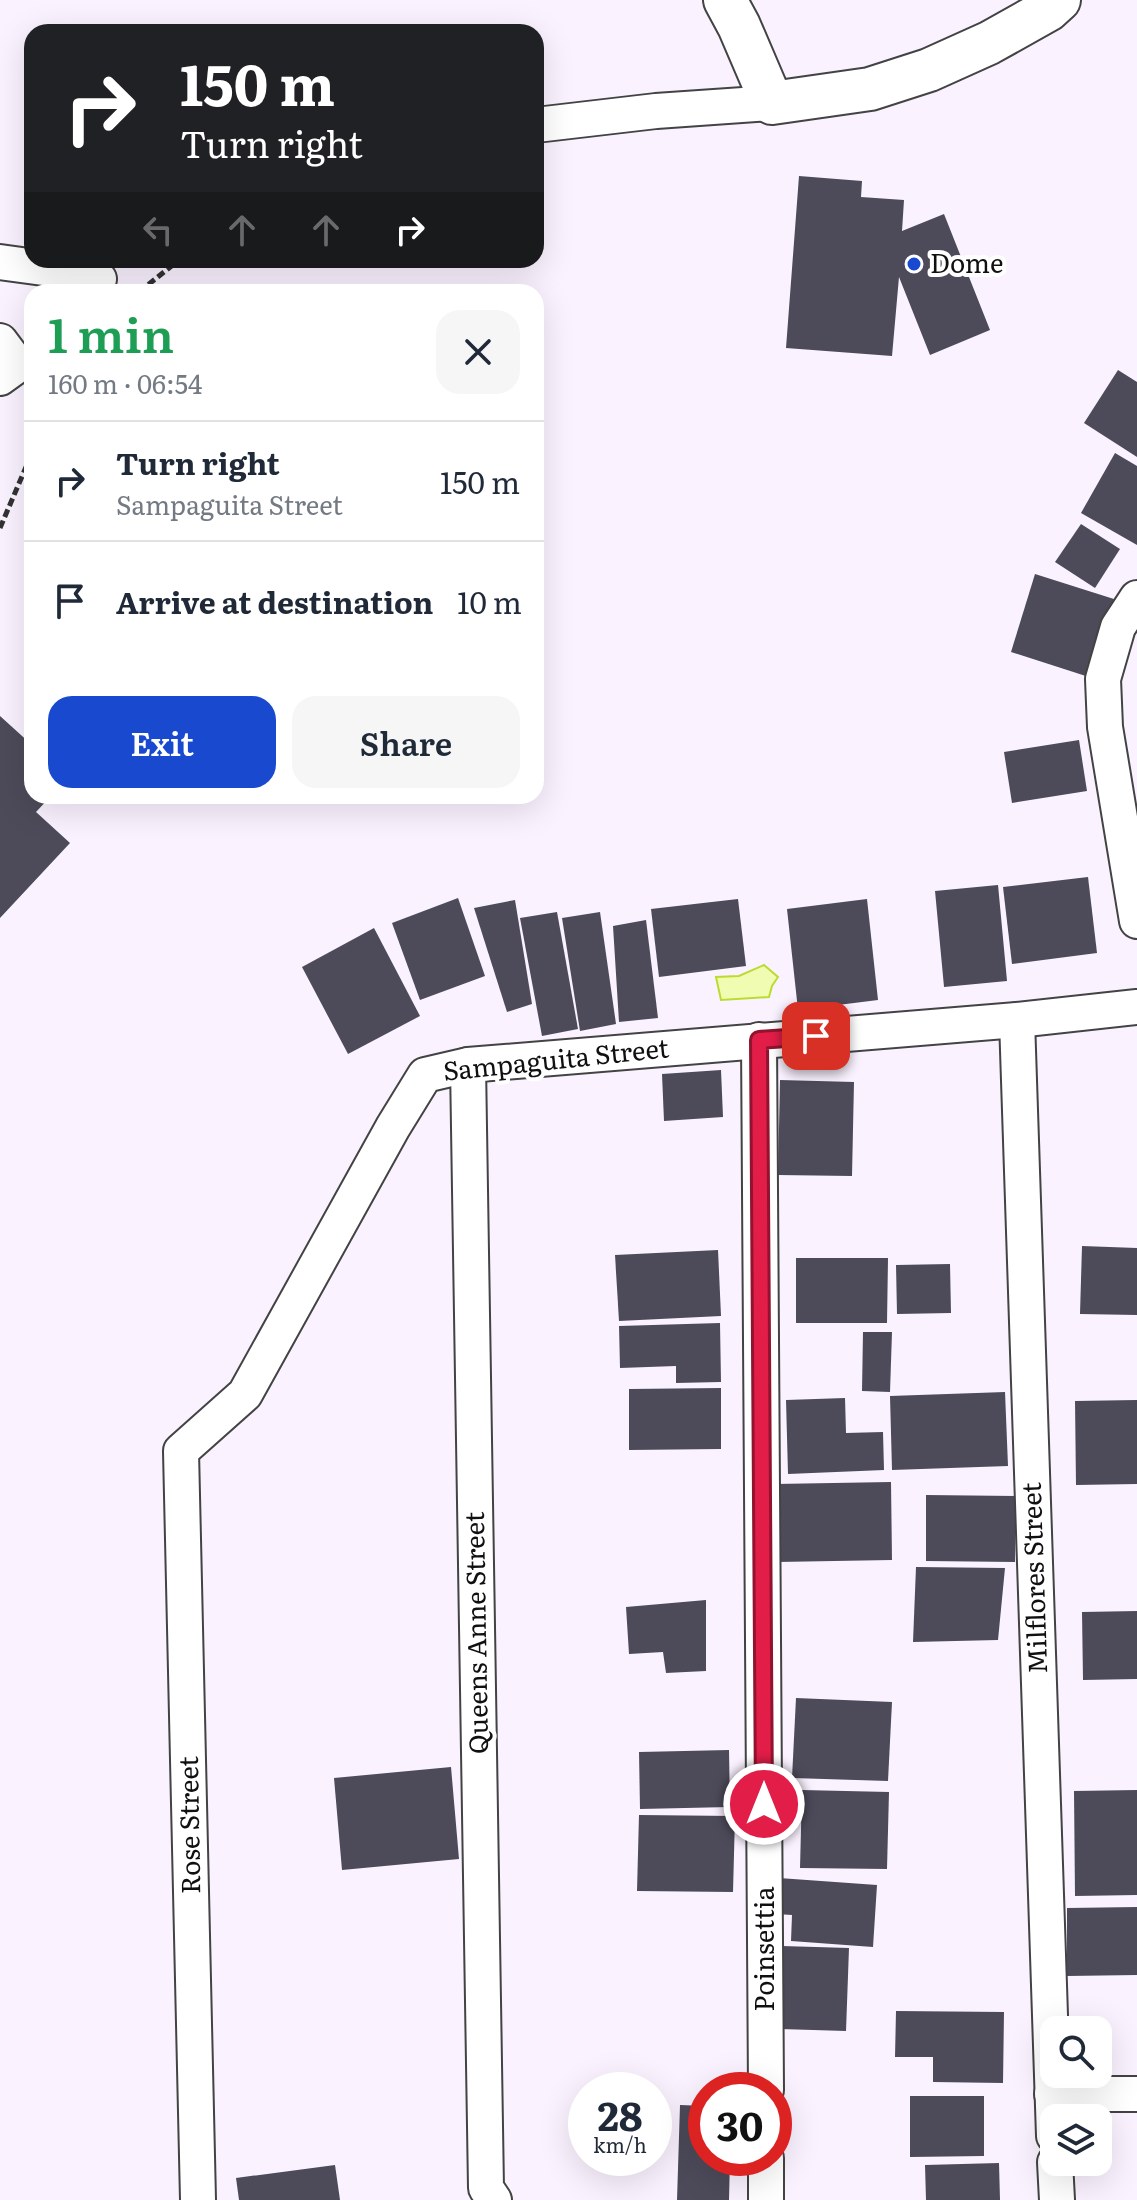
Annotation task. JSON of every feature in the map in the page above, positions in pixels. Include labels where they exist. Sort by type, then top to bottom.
[{"type":"street","points":[[725,0],[772,103]]},
{"type":"street","points":[[544,124],[656,111],[772,103],[870,89],[929,70],[989,43],[1048,10],[1059,0]]},
{"type":"street","points":[[0,262],[24,265]]},
{"type":"street","points":[[44,268],[99,279]]},
{"type":"street","points":[[0,341],[18,365],[0,378]]},
{"type":"street","points":[[1137,598],[1118,627],[1103,679],[1105,727],[1137,921]]},
{"type":"street","name":"Sampaguita Street","points":[[181,1451],[245,1394],[425,1075],[468,1065],[1017,1020],[1137,1007]]},
{"type":"street","name":"Milflores Street","points":[[1017,1020],[1052,2104]]},
{"type":"street","name":"Poinsettia","points":[[759,1040],[766,2072]]},
{"type":"street","name":"Queens Anne Street","points":[[468,1065],[486,2188],[494,2200]]},
{"type":"street","name":"Rose Street","points":[[181,1451],[198,2200]]},
{"type":"street","points":[[1052,2094],[1137,2094]]},
{"type":"street","points":[[766,2176],[766,2200]]},
{"type":"street","points":[[1056,2176],[1057,2200]]},
{"type":"path","points":[[149,284],[169,268]]},
{"type":"path","points":[[0,528],[24,472]]},
{"type":"shaded area","points":[[764,965],[778,977],[769,997],[721,1000],[716,977],[739,976]]},
{"type":"building","points":[[799,176],[862,181],[861,197],[904,200],[902,231],[944,214],[990,330],[930,355],[899,277],[892,356],[786,348]]},
{"type":"building","points":[[1118,370],[1137,382],[1137,457],[1084,423]]},
{"type":"building","points":[[1115,453],[1137,466],[1137,545],[1081,513]]},
{"type":"building","points":[[1081,524],[1120,549],[1095,588],[1055,562]]},
{"type":"building","points":[[1035,574],[1117,600],[1092,678],[1011,652]]},
{"type":"building","points":[[0,716],[24,738],[24,804],[44,804],[36,812],[70,843],[0,918]]},
{"type":"building","points":[[1079,740],[1087,791],[1012,803],[1004,752]]},
{"type":"building","points":[[1088,877],[1097,953],[1012,964],[1003,887]]},
{"type":"building","points":[[998,885],[1007,981],[944,987],[935,891]]},
{"type":"building","points":[[458,898],[485,976],[420,1000],[392,923]]},
{"type":"building","points":[[738,899],[746,966],[659,977],[651,909]]},
{"type":"building","points":[[867,899],[878,1000],[798,1010],[787,909]]},
{"type":"building","points":[[515,900],[532,1004],[507,1012],[474,908]]},
{"type":"building","points":[[557,912],[578,1029],[542,1036],[520,918]]},
{"type":"building","points":[[600,912],[616,1024],[580,1031],[562,918]]},
{"type":"building","points":[[646,920],[658,1018],[619,1022],[613,926]]},
{"type":"building","points":[[374,928],[420,1016],[348,1054],[302,967]]},
{"type":"building","points":[[721,1070],[723,1117],[664,1121],[662,1074]]},
{"type":"building","points":[[780,1080],[854,1082],[852,1176],[778,1175]]},
{"type":"building","points":[[1082,1246],[1137,1248],[1137,1315],[1080,1314]]},
{"type":"building","points":[[718,1250],[721,1316],[619,1321],[615,1255]]},
{"type":"building","points":[[796,1258],[888,1258],[887,1323],[796,1323]]},
{"type":"building","points":[[950,1264],[951,1313],[897,1314],[896,1265]]},
{"type":"building","points":[[720,1323],[721,1382],[676,1383],[676,1366],[620,1368],[619,1326]]},
{"type":"building","points":[[863,1332],[892,1332],[890,1392],[862,1391]]},
{"type":"building","points":[[721,1388],[721,1449],[629,1450],[629,1389]]},
{"type":"building","points":[[1005,1392],[1008,1466],[892,1470],[890,1396]]},
{"type":"building","points":[[845,1398],[846,1433],[883,1432],[884,1470],[788,1474],[786,1400]]},
{"type":"building","points":[[1137,1400],[1137,1484],[1076,1485],[1075,1401]]},
{"type":"building","points":[[891,1482],[892,1560],[777,1562],[775,1484]]},
{"type":"building","points":[[926,1495],[1016,1496],[1015,1562],[926,1561]]},
{"type":"building","points":[[916,1567],[1005,1568],[998,1640],[913,1642]]},
{"type":"building","points":[[706,1600],[706,1671],[666,1673],[663,1652],[629,1654],[626,1607]]},
{"type":"building","points":[[1137,1611],[1137,1679],[1083,1680],[1082,1612]]},
{"type":"building","points":[[796,1698],[892,1702],[888,1781],[792,1778]]},
{"type":"building","points":[[729,1750],[730,1807],[640,1809],[639,1752]]},
{"type":"building","points":[[451,1767],[459,1859],[342,1870],[334,1778]]},
{"type":"building","points":[[802,1790],[889,1792],[887,1869],[800,1868]]},
{"type":"building","points":[[1137,1790],[1137,1895],[1075,1896],[1074,1791]]},
{"type":"building","points":[[639,1815],[735,1816],[733,1892],[637,1891]]},
{"type":"building","points":[[779,1878],[877,1885],[873,1947],[791,1941],[792,1915],[776,1914]]},
{"type":"building","points":[[1137,1907],[1137,1975],[1067,1976],[1067,1908]]},
{"type":"building","points":[[782,1946],[849,1948],[846,2031],[780,2029]]},
{"type":"building","points":[[896,2011],[1004,2012],[1003,2083],[933,2082],[933,2057],[895,2057]]},
{"type":"building","points":[[910,2096],[984,2096],[984,2156],[910,2157]]},
{"type":"building","points":[[680,2105],[688,2105],[688,2176],[730,2176],[729,2200],[677,2200]]},
{"type":"building","points":[[999,2163],[1000,2200],[926,2200],[925,2165]]},
{"type":"building","points":[[335,2165],[340,2200],[239,2200],[236,2178]]},
{"type":"place","name":"Dome","points":[[914,264]]},
{"type":"route","points":[[764,1804],[759,1040],[816,1036]]}]
